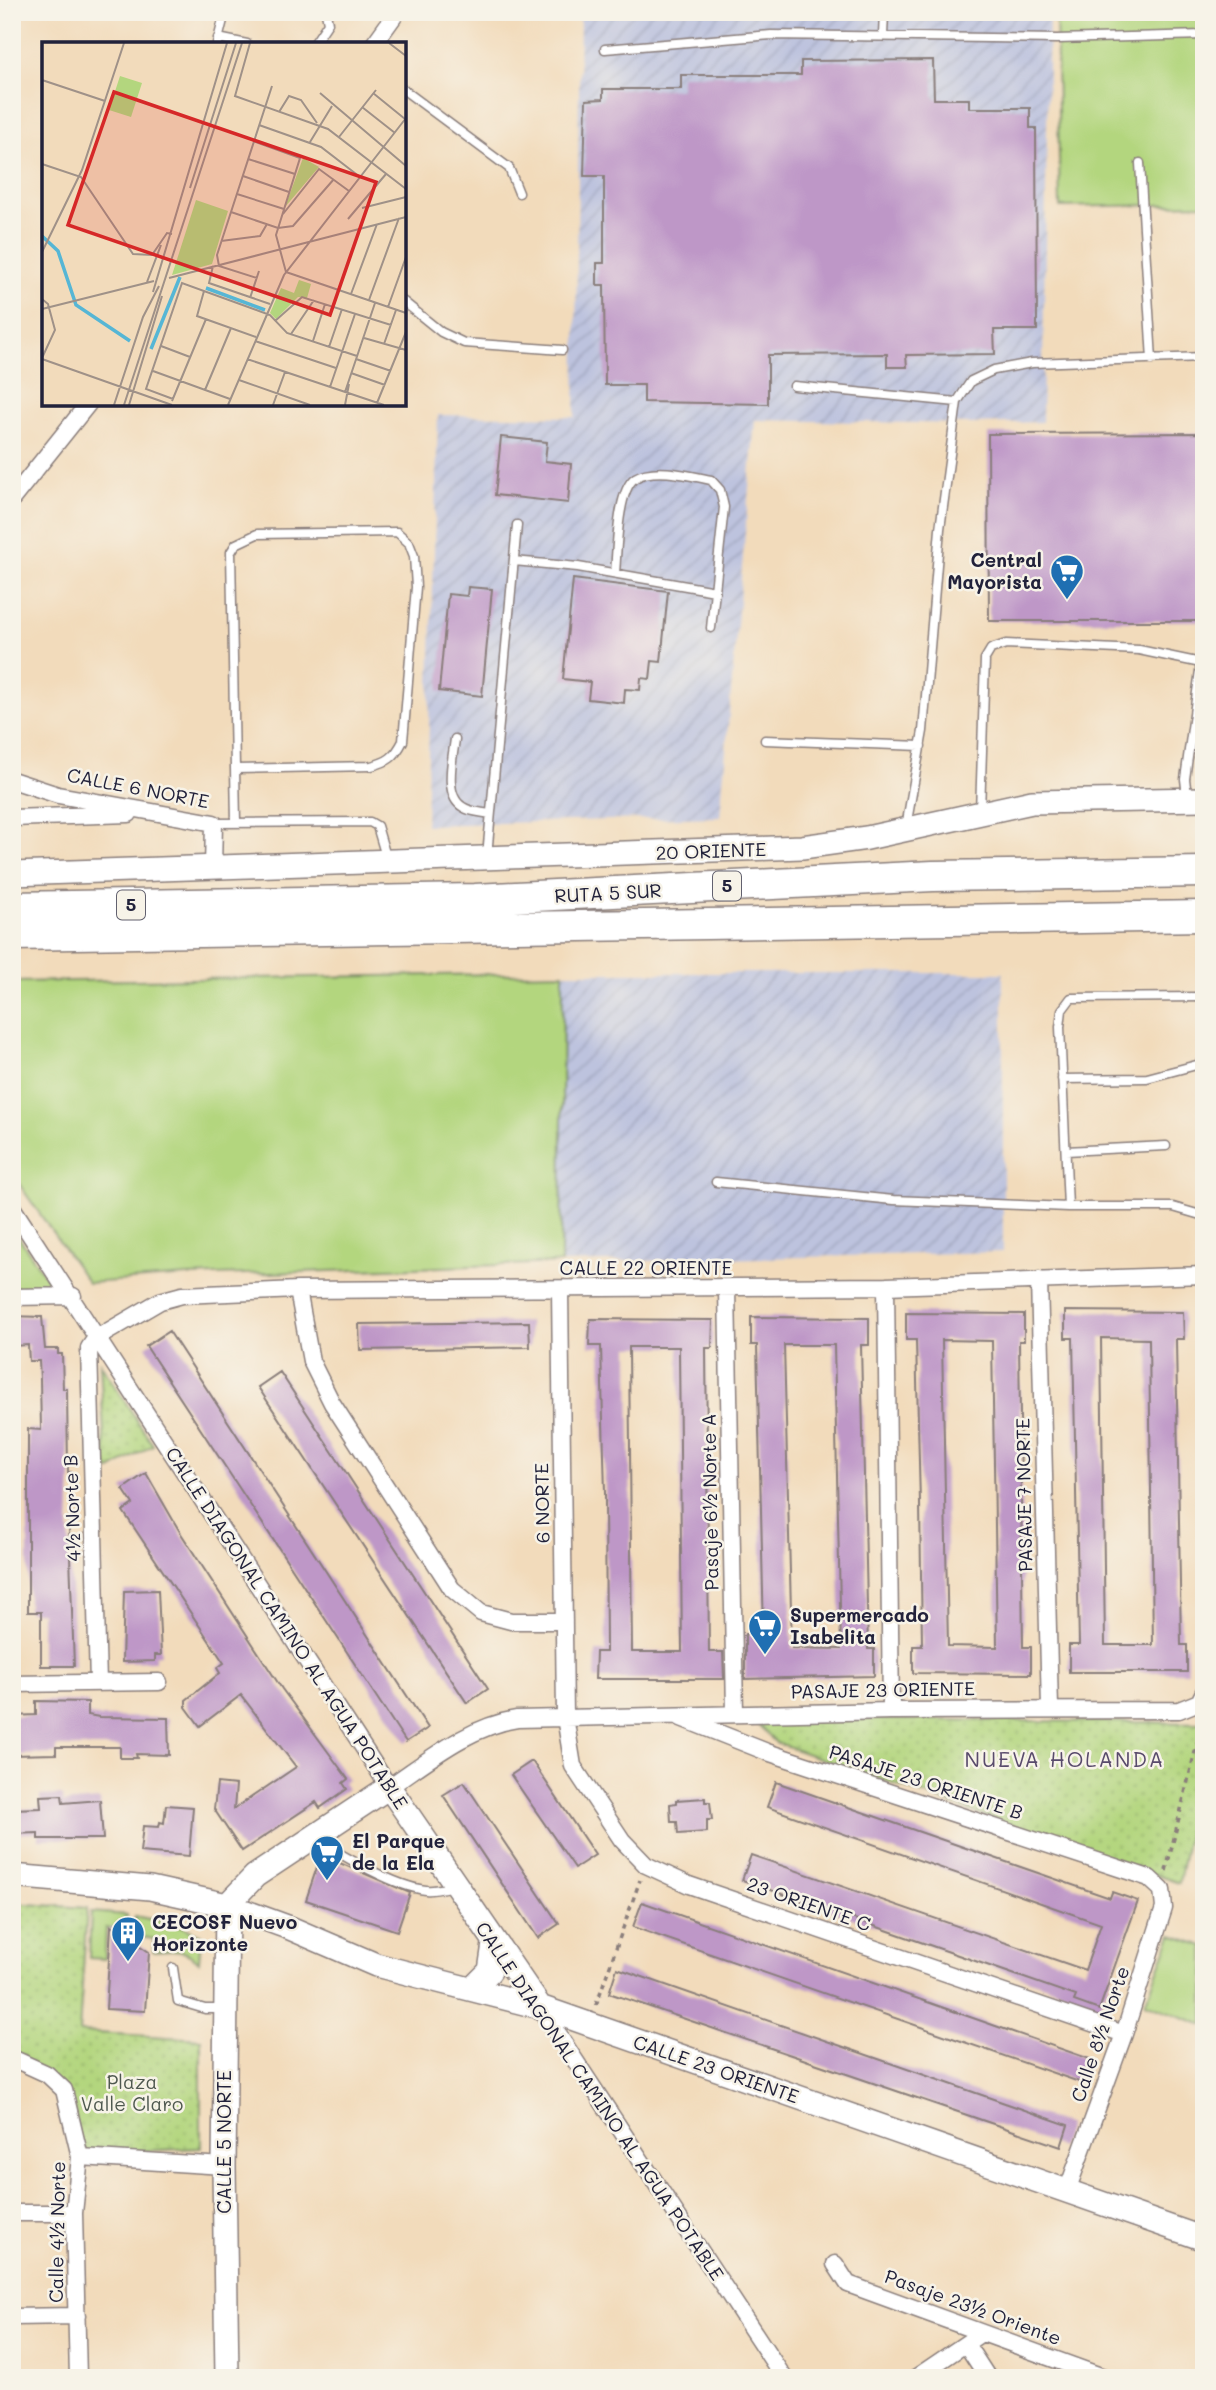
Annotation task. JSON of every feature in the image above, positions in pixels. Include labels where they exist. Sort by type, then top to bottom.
[{"type":"highway","name":"RUTA 5 SUR","points":[[12,907],[488,899],[909,877],[1204,872]]},
{"type":"highway","name":"RUTA 5 SUR","points":[[12,935],[1204,916]]},
{"type":"street","points":[[375,42],[397,12]]},
{"type":"street","points":[[12,499],[86,406]]},
{"type":"street","name":"CALLE 6 NORTE","points":[[12,780],[58,795],[214,823],[213,868]]},
{"type":"street","name":"20 ORIENTE","points":[[12,874],[802,847],[905,830],[1032,802],[1195,799]]},
{"type":"street","points":[[12,818],[162,813]]},
{"type":"street","name":"CALLE DIAGONAL CAMINO AL AGUA POTABLE","points":[[12,1207],[73,1296],[389,1787],[494,1944],[540,2007],[784,2378]]},
{"type":"street","points":[[1204,1275],[1204,1291]]},
{"type":"street","name":"CALLE 22 ORIENTE","points":[[99,1336],[171,1296],[298,1290],[886,1286],[1204,1275]]},
{"type":"street","name":"PASAJE 7 NORTE","points":[[1039,1280],[1050,1709]]},
{"type":"street","points":[[886,1286],[891,1710]]},
{"type":"street","name":"6 NORTE","points":[[560,1289],[565,1717]]},
{"type":"street","name":"Pasaje 6½ Norte A","points":[[727,1289],[735,1713]]},
{"type":"street","points":[[298,1290],[311,1361],[331,1403],[452,1589],[481,1613],[511,1621],[564,1621]]},
{"type":"street","points":[[12,1297],[73,1296]]},
{"type":"street","name":"4½ Norte B","points":[[98,1683],[89,1354],[92,1343],[99,1336]]},
{"type":"street","points":[[12,1684],[159,1682]]},
{"type":"street","name":"PASAJE 23 ORIENTE","points":[[565,1717],[891,1710],[1179,1710],[1202,1703]]},
{"type":"street","name":"PASAJE 23 ORIENTE B","points":[[676,1715],[767,1752],[1149,1878],[1162,1890]]},
{"type":"street","points":[[227,1905],[247,1882],[479,1730],[517,1719],[565,1717]]},
{"type":"street","name":"23 ORIENTE C","points":[[565,1717],[573,1766],[621,1840],[646,1865],[689,1885],[1124,2034]]},
{"type":"street","name":"CALLE 23 ORIENTE","points":[[12,1876],[150,1888],[227,1905],[290,1928],[376,1965],[540,2007],[1204,2239]]},
{"type":"street","name":"Calle 8½ Norte","points":[[1067,2191],[1124,2034],[1164,1908],[1162,1890]]},
{"type":"street","name":"CALLE 5 NORTE","points":[[227,1905],[223,2165],[227,2378]]},
{"type":"street","points":[[472,1989],[490,1971],[494,1963],[494,1944]]},
{"type":"street","name":"Calle 4½ Norte","points":[[12,2058],[47,2074],[64,2090],[80,2158],[74,2213],[78,2378]]},
{"type":"street","points":[[80,2158],[223,2165]]},
{"type":"street","points":[[12,2213],[74,2213]]},
{"type":"street","name":"Pasaje 23½ Oriente","points":[[835,2264],[848,2284],[1106,2378]]},
{"type":"street","points":[[12,2317],[77,2316]]},
{"type":"street","points":[[915,2378],[980,2334]]},
{"type":"street","points":[[966,2344],[988,2378]]},
{"type":"lane","points":[[217,41],[225,12]]},
{"type":"lane","points":[[315,42],[328,23],[326,12]]},
{"type":"lane","points":[[883,36],[884,12]]},
{"type":"lane","points":[[605,49],[771,35],[1057,39],[1204,35]]},
{"type":"lane","points":[[406,92],[509,169],[519,194]]},
{"type":"lane","points":[[1140,163],[1152,360]]},
{"type":"lane","points":[[406,304],[441,332],[464,343],[562,350]]},
{"type":"lane","points":[[905,830],[921,746],[940,529],[957,402],[971,381],[994,370],[1032,363],[1204,357]]},
{"type":"lane","points":[[794,386],[957,402]]},
{"type":"lane","points":[[615,573],[619,522],[629,483],[637,476],[653,473],[711,480],[720,490],[724,507],[711,628]]},
{"type":"lane","points":[[487,859],[517,525]]},
{"type":"lane","points":[[236,769],[371,766],[387,762],[397,753],[403,741],[415,587],[414,556],[409,543],[397,532],[257,534],[236,544],[230,552],[236,822]]},
{"type":"lane","points":[[513,561],[615,573],[715,591]]},
{"type":"lane","points":[[980,812],[985,659],[991,649],[1006,644],[1139,650],[1203,663],[1185,779],[1195,799]]},
{"type":"lane","points":[[455,739],[451,782],[457,803],[465,809],[490,814]]},
{"type":"lane","points":[[765,740],[921,746]]},
{"type":"lane","points":[[214,823],[370,822],[377,826],[387,862]]},
{"type":"lane","points":[[1068,1207],[1060,1027],[1062,1010],[1071,998],[1204,996]]},
{"type":"lane","points":[[1062,1079],[1147,1078],[1204,1063]]},
{"type":"lane","points":[[1066,1152],[1166,1146]]},
{"type":"lane","points":[[716,1182],[893,1200],[1068,1207],[1173,1207],[1204,1216]]},
{"type":"lane","points":[[314,1837],[368,1868],[414,1887],[436,1890],[456,1885]]},
{"type":"lane","points":[[173,1968],[178,2001],[205,2010],[225,2009]]},
{"type":"path","points":[[1162,1890],[1202,1703]]},
{"type":"path","points":[[589,2025],[646,1865]]},
{"type":"shaded area","points":[[580,12],[1049,12],[1042,422],[970,424],[755,420],[720,817],[426,825],[438,415],[575,417]]},
{"type":"shaded area","points":[[563,973],[1003,973],[1003,1252],[561,1263]]},
{"type":"green space","points":[[1056,12],[1204,12],[1204,204],[1060,207]]},
{"type":"green space","points":[[563,973],[561,1263],[188,1276],[88,1283],[12,1174],[12,982]]},
{"type":"green space","points":[[12,1227],[53,1288],[12,1288]]},
{"type":"green space","points":[[100,1363],[153,1445],[110,1470],[106,1468]]},
{"type":"green space","points":[[752,1718],[1204,1723],[1204,1748],[1179,1883],[776,1743]]},
{"type":"green space","name":"Plaza Valle Claro","points":[[12,1903],[87,1908],[79,2032],[201,2039],[201,2148],[79,2154],[74,2106],[12,2055]]},
{"type":"green space","points":[[91,1912],[127,1915],[125,1929],[106,1928],[105,1959],[89,1958]]},
{"type":"green space","points":[[135,1916],[178,1925],[201,1935],[199,1962],[183,1952],[153,1952],[154,1939],[134,1936]]},
{"type":"green space","points":[[1172,1935],[1204,1946],[1204,2025],[1145,2003]]},
{"type":"building","points":[[933,60],[934,99],[969,99],[969,108],[1030,108],[1030,128],[1036,128],[1037,330],[994,330],[995,354],[906,355],[907,367],[887,367],[887,354],[768,355],[768,404],[644,402],[644,385],[605,385],[604,285],[597,285],[597,263],[604,263],[604,176],[584,176],[586,100],[603,99],[603,89],[681,89],[681,75],[801,75],[801,61]]},
{"type":"building","points":[[1204,433],[1204,621],[989,621],[988,434]]},
{"type":"building","points":[[501,437],[547,442],[545,461],[571,464],[568,503],[495,495]]},
{"type":"building","points":[[573,579],[668,591],[661,662],[652,661],[650,679],[641,678],[640,690],[625,689],[624,703],[588,699],[590,682],[563,679]]},
{"type":"building","points":[[468,587],[492,589],[482,696],[439,691],[448,594],[467,596]]},
{"type":"building","points":[[1065,1311],[1183,1312],[1184,1339],[1176,1339],[1181,1645],[1187,1645],[1187,1672],[1069,1672],[1069,1645],[1079,1645],[1073,1338],[1065,1338]],"holes":[[[1101,1338],[1149,1339],[1153,1645],[1105,1645]]]},
{"type":"building","points":[[906,1313],[1024,1314],[1024,1341],[1019,1341],[1023,1647],[1031,1647],[1031,1674],[913,1673],[913,1646],[922,1646],[920,1503],[916,1340],[906,1340]],"holes":[[[942,1340],[992,1341],[997,1647],[948,1646]]]},
{"type":"building","points":[[12,1316],[42,1317],[45,1349],[58,1349],[58,1354],[62,1354],[63,1389],[67,1389],[68,1472],[71,1472],[69,1528],[74,1666],[41,1666],[41,1612],[28,1612],[28,1429],[41,1430],[40,1378],[39,1361],[29,1361],[28,1345],[12,1346]]},
{"type":"building","points":[[751,1317],[869,1318],[869,1345],[861,1345],[868,1649],[874,1649],[874,1676],[745,1679],[745,1634],[764,1634],[757,1345],[751,1345]],"holes":[[[784,1345],[834,1345],[841,1649],[792,1648]]]},
{"type":"building","points":[[590,1319],[713,1320],[712,1348],[706,1348],[709,1652],[723,1652],[724,1679],[595,1679],[596,1652],[606,1652],[605,1493],[601,1346],[589,1346]],"holes":[[[629,1347],[679,1347],[682,1652],[632,1652]]]},
{"type":"building","points":[[529,1322],[530,1347],[360,1350],[359,1324]]},
{"type":"building","points":[[169,1331],[428,1728],[406,1742],[146,1346]]},
{"type":"building","points":[[280,1372],[488,1689],[467,1703],[258,1387]]},
{"type":"building","points":[[146,1473],[180,1532],[282,1689],[348,1779],[343,1783],[347,1789],[320,1808],[316,1802],[242,1851],[214,1809],[217,1783],[236,1785],[234,1809],[296,1767],[241,1695],[200,1726],[186,1707],[186,1700],[220,1673],[217,1668],[224,1663],[123,1511],[133,1504],[123,1489]]},
{"type":"building","points":[[158,1590],[161,1655],[155,1655],[155,1661],[122,1662],[124,1591]]},
{"type":"building","points":[[36,1701],[88,1702],[88,1715],[99,1717],[168,1718],[169,1755],[136,1754],[137,1758],[120,1758],[120,1747],[56,1747],[56,1754],[12,1755],[12,1716],[36,1715]]},
{"type":"building","points":[[532,1761],[595,1855],[575,1868],[511,1775]]},
{"type":"building","points":[[464,1782],[559,1924],[538,1938],[443,1795]]},
{"type":"building","points":[[776,1782],[1110,1898],[1112,1892],[1138,1901],[1099,2010],[1074,2001],[1076,1996],[742,1880],[751,1855],[1085,1970],[1101,1924],[767,1807]]},
{"type":"building","points":[[62,1795],[63,1803],[100,1800],[103,1839],[38,1839],[38,1833],[12,1834],[12,1809],[41,1808],[40,1796]]},
{"type":"building","points":[[705,1798],[705,1802],[710,1802],[712,1820],[707,1820],[707,1832],[678,1834],[677,1822],[671,1822],[670,1804],[676,1803],[676,1800]]},
{"type":"building","points":[[166,1805],[193,1807],[189,1856],[140,1852],[143,1826],[159,1827],[160,1822],[164,1823]]},
{"type":"building","points":[[321,1855],[410,1893],[397,1931],[306,1900]]},
{"type":"building","points":[[642,1902],[1090,2059],[1082,2083],[633,1927]]},
{"type":"building","name":"CECOSF Nuevo Horizonte","points":[[111,1926],[149,1952],[145,2011],[106,2009]]},
{"type":"building","points":[[617,1968],[1068,2125],[1061,2147],[609,1993]]},
{"type":"place","name":"Central Mayorista","points":[[1067,601]]},
{"type":"place","name":"Supermercado Isabelita","points":[[765,1656]]},
{"type":"place","name":"El Parque de la Ela","points":[[327,1882]]},
{"type":"place","name":"CECOSF Nuevo Horizonte","points":[[128,1963]]},
{"type":"district","name":"NUEVA HOLANDA","points":[[1065,1760]]}]
